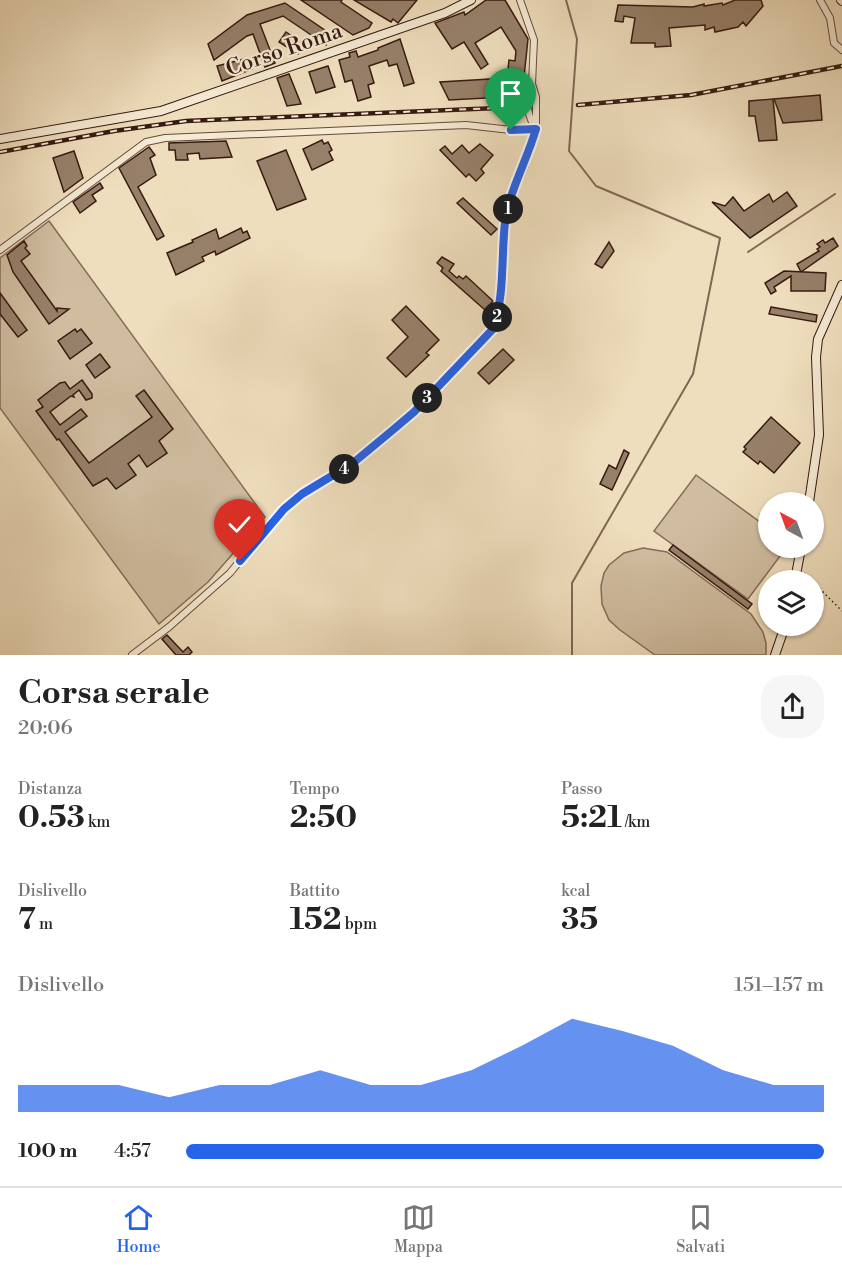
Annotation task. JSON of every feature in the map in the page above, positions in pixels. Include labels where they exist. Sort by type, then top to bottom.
[{"type":"main road","name":"Corso Roma","points":[[0,139],[161,111],[445,13],[471,0]]},
{"type":"main road","points":[[810,492],[819,435],[816,357],[818,339],[842,285]]},
{"type":"main road","points":[[775,655],[782,636]]},
{"type":"street","points":[[132,655],[169,627],[230,573],[264,531],[302,494],[353,463],[414,412],[493,329],[499,311],[506,221],[510,201],[536,129],[536,97],[532,84],[534,40],[520,0]]},
{"type":"street","points":[[820,0],[830,18],[834,43],[842,50]]},
{"type":"street","points":[[0,250],[146,142],[165,138],[466,125],[511,130],[536,129]]},
{"type":"path","points":[[824,593],[842,611]]},
{"type":"shaded area","points":[[49,221],[265,517],[208,582],[159,624],[0,408],[0,258]]},
{"type":"shaded area","points":[[696,475],[758,521],[758,558],[779,558],[770,570],[758,570],[758,586],[748,599],[654,531]]},
{"type":"shaded area","points":[[643,548],[667,552],[751,614],[758,624],[758,636],[764,636],[766,655],[655,655],[620,630],[609,620],[602,604],[601,586],[604,573],[609,565],[624,553]]},
{"type":"building","points":[[301,0],[342,0],[341,2],[372,23],[369,28],[353,35]]},
{"type":"building","points":[[354,0],[417,0],[398,23],[393,19],[391,22]]},
{"type":"building","points":[[486,0],[505,0],[528,39],[522,96],[449,100],[440,82],[507,78],[509,60],[515,61],[516,51],[501,27],[475,43],[488,64],[481,69],[464,42],[452,49],[435,23],[464,12],[465,15]]},
{"type":"building","points":[[735,0],[761,0],[763,6],[746,26],[743,22],[738,27],[715,32],[714,27],[705,30],[705,25],[669,28],[671,46],[655,47],[655,43],[631,43],[635,18],[624,16],[623,22],[615,21],[618,5],[693,7],[704,4],[704,6],[722,3],[723,5]]},
{"type":"building","points":[[285,3],[332,35],[326,45],[283,16],[260,24],[275,63],[265,67],[253,34],[214,60],[208,44],[247,15]]},
{"type":"building","points":[[286,32],[304,44],[298,54],[279,42]]},
{"type":"building","points":[[400,39],[414,83],[404,86],[397,64],[389,66],[387,60],[369,66],[374,83],[368,85],[371,97],[358,101],[352,80],[345,82],[339,60],[350,57],[349,53],[356,51],[358,57]]},
{"type":"building","points":[[248,58],[252,69],[222,81],[217,66]]},
{"type":"building","points":[[328,66],[335,87],[316,93],[309,72]]},
{"type":"building","points":[[289,74],[301,104],[287,106],[277,78]]},
{"type":"building","points":[[820,95],[822,120],[783,123],[774,99]]},
{"type":"building","points":[[773,99],[777,140],[759,141],[755,116],[749,116],[749,101]]},
{"type":"building","points":[[322,140],[324,144],[328,142],[333,160],[312,170],[303,149]]},
{"type":"building","points":[[226,141],[232,157],[200,159],[199,153],[187,154],[188,160],[176,160],[175,150],[169,150],[169,143]]},
{"type":"building","points":[[480,144],[493,155],[481,169],[484,173],[476,181],[469,174],[466,177],[440,150],[445,146],[452,154],[462,145],[469,153]]},
{"type":"building","points":[[149,147],[155,155],[150,158],[156,175],[138,187],[164,236],[157,240],[119,168]]},
{"type":"building","points":[[286,150],[306,199],[277,210],[257,161]]},
{"type":"building","points":[[74,151],[83,178],[64,192],[53,158]]},
{"type":"building","points":[[100,183],[103,188],[92,195],[96,201],[80,213],[73,202]]},
{"type":"building","points":[[787,192],[797,206],[750,238],[712,202],[725,206],[733,197],[744,211],[769,194],[773,202]]},
{"type":"building","points":[[463,198],[497,229],[491,235],[457,203]]},
{"type":"building","points":[[241,228],[243,233],[247,231],[250,238],[216,255],[215,251],[202,257],[204,261],[176,275],[167,253],[216,229],[219,239]]},
{"type":"building","points":[[833,238],[838,246],[801,272],[797,264],[819,251],[817,249],[820,247],[817,244],[823,240],[825,243]]},
{"type":"building","points":[[24,241],[27,246],[25,248],[30,254],[21,261],[57,311],[57,308],[69,309],[49,324],[13,272],[7,255]]},
{"type":"building","points":[[609,242],[614,251],[602,268],[595,264]]},
{"type":"building","points":[[442,257],[454,264],[449,271],[457,278],[459,276],[463,279],[466,276],[493,301],[485,310],[441,271],[443,268],[437,263]]},
{"type":"building","points":[[784,271],[826,273],[825,291],[791,291],[791,276],[774,287],[776,291],[771,294],[765,283]]},
{"type":"building","points":[[0,293],[27,330],[18,337],[0,314]]},
{"type":"building","points":[[406,306],[439,340],[426,353],[429,355],[406,377],[387,358],[408,337],[392,320]]},
{"type":"building","points":[[771,307],[817,315],[816,322],[769,314]]},
{"type":"building","points":[[75,329],[77,332],[81,329],[92,343],[70,359],[58,341]]},
{"type":"building","points":[[503,349],[514,360],[489,384],[478,373]]},
{"type":"building","points":[[100,354],[110,367],[95,378],[86,365]]},
{"type":"building","points":[[82,380],[92,394],[92,398],[86,400],[79,390],[73,395],[74,397],[71,396],[50,412],[60,425],[81,409],[87,416],[65,432],[89,463],[152,417],[136,396],[144,390],[173,429],[159,441],[167,453],[147,467],[139,455],[128,464],[136,475],[116,489],[107,478],[93,486],[36,411],[43,407],[38,400],[60,383],[65,382],[70,389]]},
{"type":"building","points":[[771,417],[800,443],[774,473],[760,461],[758,464],[743,452],[746,449],[744,447]]},
{"type":"building","points":[[624,450],[629,453],[612,490],[600,484],[609,465],[616,469]]},
{"type":"building","points":[[673,545],[752,604],[748,609],[669,550]]},
{"type":"building","points":[[167,635],[183,652],[188,647],[192,652],[189,655],[176,655],[162,639]]},
{"type":"waterway","points":[[566,0],[577,39],[569,151],[596,186],[720,238],[693,374],[572,583],[572,655]]},
{"type":"waterway","points":[[748,252],[835,194]]},
{"type":"railway","points":[[578,105],[691,95],[842,66]]},
{"type":"railway","points":[[0,152],[114,131],[186,121],[520,107]]},
{"type":"route","points":[[240,561],[284,509],[302,494],[353,463],[414,412],[493,329],[499,311],[501,267],[510,201],[524,168],[536,129],[511,130]]}]
